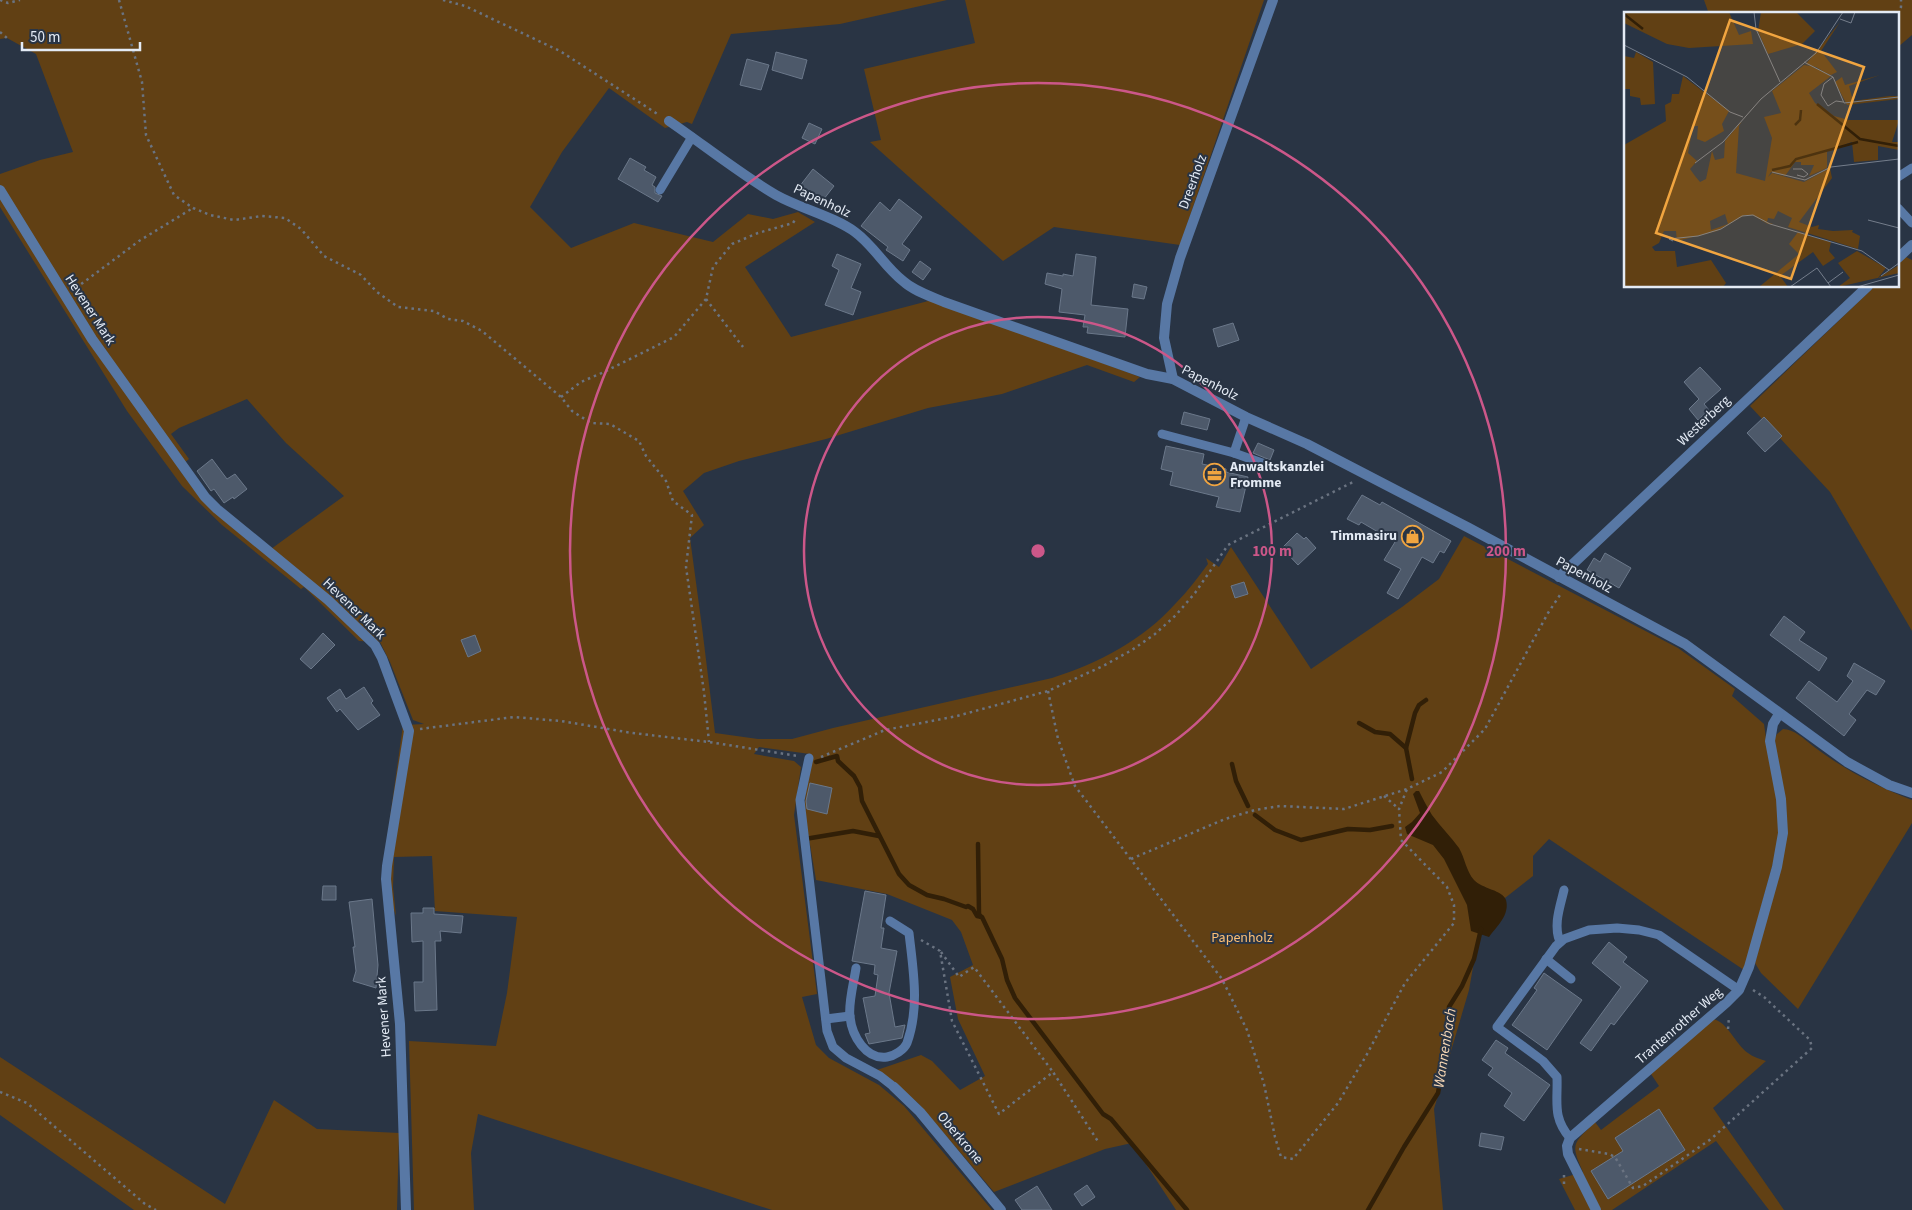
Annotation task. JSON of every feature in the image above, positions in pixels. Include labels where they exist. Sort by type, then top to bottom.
[{"type":"street","name":"Dreerholz","points":[[1173,379],[1164,338],[1167,304],[1180,258],[1273,0]]},
{"type":"street","name":"Papenholz","points":[[669,121],[775,194],[803,208],[841,223],[856,233],[905,283],[925,294],[1147,374],[1173,379],[1246,417],[1307,444],[1685,644],[1847,762],[1889,784],[1912,793]]},
{"type":"street","name":"Hevener Mark","points":[[0,190],[92,339],[153,427],[212,505],[328,600],[375,645],[386,666],[409,731],[386,879],[400,1024],[406,1210]]},
{"type":"street","points":[[1900,256],[1912,245]]},
{"type":"street","name":"Westerberg","points":[[1559,577],[1866,288]]},
{"type":"street","name":"Trantenrother Weg","points":[[1569,1142],[1739,990],[1750,967],[1756,946],[1777,867],[1783,833],[1781,799],[1770,741],[1772,724],[1779,714]]},
{"type":"street","name":"Oberkrone","points":[[894,1087],[938,1133],[1001,1210]]},
{"type":"street","points":[[1569,1142],[1568,1154],[1596,1210]]},
{"type":"lane","points":[[660,190],[692,137]]},
{"type":"lane","points":[[1900,176],[1912,168]]},
{"type":"lane","points":[[1900,210],[1912,223]]},
{"type":"lane","points":[[1234,454],[1246,417]]},
{"type":"lane","points":[[1162,434],[1265,464]]},
{"type":"lane","points":[[809,758],[800,800],[827,1031],[833,1047],[846,1058],[880,1076],[894,1087]]},
{"type":"lane","points":[[1560,942],[1556,934],[1556,926],[1564,890]]},
{"type":"lane","points":[[856,968],[850,1016],[854,1032],[866,1052],[879,1058],[894,1056],[907,1045],[915,999],[909,933],[890,920]]},
{"type":"lane","points":[[1569,1142],[1561,1127],[1557,1110],[1557,1077],[1544,1061],[1497,1027],[1560,942],[1580,932],[1598,928],[1639,930],[1659,935],[1739,990]]},
{"type":"lane","points":[[1546,959],[1571,979]]},
{"type":"lane","points":[[826,1019],[850,1016]]},
{"type":"path","points":[[0,0],[8,3],[20,0]]},
{"type":"path","points":[[119,0],[142,82],[146,135],[174,195],[193,208],[210,215],[234,220],[262,216],[285,218],[301,229],[324,256],[361,275],[377,292],[398,308],[434,312],[448,319],[463,321],[476,328],[561,397],[572,411],[592,423],[610,424],[639,441],[646,456],[666,481],[672,500],[692,515],[686,567],[704,692],[708,742]]},
{"type":"path","points":[[443,0],[465,6],[560,51],[669,121]]},
{"type":"path","points":[[0,32],[7,38]]},
{"type":"path","points":[[65,297],[139,241],[193,208]]},
{"type":"path","points":[[561,397],[581,382],[639,356],[674,337],[706,299],[713,267],[732,244],[758,233],[793,223],[803,208]]},
{"type":"path","points":[[706,299],[743,347]]},
{"type":"path","points":[[409,731],[514,717],[561,721],[809,758],[822,757],[885,730],[957,716],[1048,691],[1103,666],[1132,650],[1155,634],[1176,615],[1195,593],[1228,545],[1367,475]]},
{"type":"path","points":[[1131,859],[1225,819],[1255,810],[1280,806],[1344,809],[1406,790],[1442,772],[1485,729],[1548,613],[1569,582]]},
{"type":"path","points":[[1048,691],[1058,739],[1075,786],[1222,979],[1247,1030],[1264,1084],[1275,1138],[1281,1157],[1294,1159],[1338,1103],[1366,1056],[1405,982],[1454,923],[1454,904],[1446,887],[1401,840],[1399,809],[1406,790]]},
{"type":"path","points":[[1384,796],[1399,809]]},
{"type":"path","points":[[909,933],[940,951],[959,977],[974,968],[1053,1072],[1099,1143]]},
{"type":"path","points":[[940,951],[952,1021],[1000,1114],[1053,1072]]},
{"type":"path","points":[[1569,1142],[1615,1157],[1633,1188],[1643,1186],[1711,1139],[1812,1048],[1810,1040],[1764,997],[1752,990],[1739,990]]},
{"type":"path","points":[[0,1092],[27,1103],[146,1204],[156,1210]]},
{"type":"green space","points":[[0,0],[947,0],[840,24],[731,34],[692,124],[687,122],[665,128],[609,88],[562,152],[530,207],[571,248],[634,223],[713,242],[748,214],[773,219],[798,212],[815,222],[745,267],[791,337],[932,300],[1140,377],[1134,382],[1087,365],[1002,394],[928,408],[826,439],[739,461],[704,473],[683,491],[704,525],[690,538],[715,733],[758,739],[792,739],[1052,678],[1069,672],[1119,649],[1135,639],[1163,616],[1193,584],[1208,564],[1206,558],[1219,567],[1231,547],[1311,669],[1402,607],[1439,579],[1464,536],[1678,648],[1735,689],[1732,696],[1764,724],[1776,785],[1780,826],[1776,852],[1744,970],[1549,839],[1533,856],[1533,876],[1482,916],[1469,990],[1434,1109],[1443,1210],[1176,1210],[1132,1143],[1105,1149],[994,1192],[918,1103],[877,1070],[921,1055],[932,1061],[960,1090],[985,1076],[958,1019],[950,977],[973,965],[961,932],[952,920],[887,894],[816,880],[804,809],[810,754],[759,747],[754,754],[794,761],[801,767],[794,815],[817,994],[802,997],[816,1045],[829,1058],[879,1085],[904,1106],[992,1210],[772,1210],[478,1114],[471,1153],[474,1210],[414,1210],[409,1041],[496,1046],[507,993],[517,917],[435,911],[432,856],[394,857],[393,887],[396,916],[382,875],[403,725],[424,724],[413,720],[380,642],[359,641],[304,587],[301,589],[222,525],[182,486],[127,411],[0,207],[0,174],[40,160],[73,152],[36,54],[7,38],[0,39]],"holes":[[[247,399],[286,443],[344,496],[271,549],[197,493],[178,468],[189,459],[171,434],[179,428]]]},
{"type":"green space","points":[[965,0],[1264,0],[1180,245],[1054,227],[1003,261],[870,142],[881,140],[864,69],[975,43]]},
{"type":"green space","points":[[1704,0],[1912,0],[1912,35],[1900,45],[1900,12],[1708,12]]},
{"type":"green space","points":[[1906,257],[1912,260],[1912,631],[1830,492],[1750,406],[1873,288],[1900,288],[1900,262]]},
{"type":"green space","points":[[1783,729],[1795,733],[1836,762],[1860,776],[1912,800],[1912,823],[1798,1009],[1761,973],[1755,963],[1780,868],[1775,738]]},
{"type":"green space","points":[[1713,1019],[1723,1024],[1748,1053],[1766,1061],[1713,1108],[1784,1210],[1769,1210],[1716,1141],[1612,1210],[1575,1210],[1559,1179],[1583,1172],[1575,1149],[1578,1140],[1595,1122],[1601,1130],[1659,1086],[1651,1074]]},
{"type":"green space","points":[[0,1057],[225,1204],[274,1100],[317,1129],[399,1133],[397,1210],[134,1210],[0,1115]]},
{"type":"shaded area","points":[[1419,791],[1432,815],[1459,848],[1469,873],[1474,880],[1482,886],[1501,894],[1506,900],[1506,911],[1489,937],[1471,931],[1467,905],[1444,859],[1433,845],[1407,834],[1405,827],[1420,813],[1413,794]]},
{"type":"building","points":[[776,52],[807,60],[802,79],[772,70]]},
{"type":"building","points":[[747,59],[769,65],[761,90],[740,85]]},
{"type":"building","points":[[809,123],[822,129],[815,144],[802,138]]},
{"type":"building","points":[[630,158],[646,167],[644,170],[656,177],[652,185],[655,187],[655,193],[662,196],[658,202],[618,179]]},
{"type":"building","points":[[813,169],[834,186],[820,204],[799,187]]},
{"type":"building","points":[[899,199],[922,217],[902,244],[910,250],[903,261],[886,250],[888,247],[861,226],[880,202],[890,211]]},
{"type":"building","points":[[837,254],[861,264],[851,288],[861,292],[853,315],[825,305],[839,270],[832,266]]},
{"type":"building","points":[[1076,254],[1096,257],[1091,305],[1128,309],[1125,337],[1087,333],[1088,327],[1083,327],[1085,315],[1059,312],[1062,289],[1045,284],[1047,273],[1073,276]]},
{"type":"building","points":[[920,261],[931,269],[923,280],[912,272]]},
{"type":"building","points":[[1134,284],[1147,287],[1144,299],[1132,297]]},
{"type":"building","points":[[1233,323],[1239,340],[1218,347],[1213,329]]},
{"type":"building","points":[[1700,367],[1721,389],[1704,404],[1709,410],[1698,420],[1689,409],[1699,399],[1684,382]]},
{"type":"building","points":[[1184,412],[1210,419],[1207,430],[1181,424]]},
{"type":"building","points":[[1764,417],[1782,436],[1765,452],[1747,433]]},
{"type":"building","points":[[1258,443],[1274,450],[1270,460],[1253,453]]},
{"type":"building","points":[[1166,446],[1204,454],[1202,464],[1226,469],[1226,472],[1248,477],[1240,512],[1216,507],[1219,497],[1170,485],[1173,472],[1161,469]]},
{"type":"building","points":[[212,459],[227,479],[235,474],[247,489],[234,499],[233,497],[224,503],[214,489],[211,491],[197,471]]},
{"type":"building","points":[[1362,495],[1380,505],[1382,502],[1451,541],[1444,553],[1440,551],[1433,563],[1422,557],[1398,599],[1387,593],[1401,569],[1384,560],[1395,542],[1361,522],[1359,525],[1347,519]]},
{"type":"building","points":[[1297,533],[1304,539],[1306,537],[1316,548],[1298,565],[1282,548]]},
{"type":"building","points":[[1605,553],[1631,568],[1619,588],[1587,570],[1594,558],[1600,562]]},
{"type":"building","points":[[1244,582],[1248,594],[1235,598],[1231,586]]},
{"type":"building","points":[[1784,616],[1805,632],[1799,640],[1827,658],[1819,671],[1770,635]]},
{"type":"building","points":[[323,633],[335,645],[311,669],[300,659]]},
{"type":"building","points":[[475,635],[481,651],[468,657],[461,640]]},
{"type":"building","points":[[1854,663],[1885,681],[1876,695],[1867,690],[1849,714],[1856,720],[1844,736],[1796,698],[1809,681],[1837,702],[1853,681],[1847,676]]},
{"type":"building","points":[[364,687],[373,701],[371,703],[380,715],[358,730],[340,709],[337,712],[327,698],[340,689],[346,699]]},
{"type":"building","points":[[810,783],[832,788],[827,814],[807,809],[806,801]]},
{"type":"building","points":[[323,886],[336,886],[336,900],[322,900]]},
{"type":"building","points":[[865,891],[886,895],[881,928],[884,928],[881,948],[897,951],[889,993],[895,1027],[905,1025],[902,1038],[869,1044],[865,1034],[870,1033],[863,998],[875,996],[878,975],[874,974],[875,965],[852,961]]},
{"type":"building","points":[[372,899],[378,965],[376,988],[353,981],[356,971],[353,947],[355,947],[349,902]]},
{"type":"building","points":[[423,908],[434,908],[434,914],[463,916],[461,933],[440,931],[441,941],[435,941],[437,1010],[415,1011],[414,982],[423,982],[423,941],[412,942],[411,913],[423,913]]},
{"type":"building","points":[[1609,942],[1627,957],[1623,962],[1648,981],[1614,1025],[1611,1023],[1591,1051],[1580,1043],[1621,987],[1592,963]]},
{"type":"building","points":[[1544,973],[1582,1000],[1547,1050],[1512,1025],[1537,990],[1534,988]]},
{"type":"building","points":[[1496,1040],[1508,1048],[1505,1053],[1550,1085],[1524,1121],[1504,1106],[1512,1093],[1488,1075],[1493,1068],[1482,1060]]},
{"type":"building","points":[[1659,1109],[1685,1150],[1608,1199],[1591,1171],[1623,1151],[1615,1138]]},
{"type":"building","points":[[1481,1133],[1504,1137],[1501,1150],[1479,1146]]},
{"type":"building","points":[[1087,1185],[1095,1197],[1082,1206],[1074,1194]]},
{"type":"building","points":[[1037,1186],[1052,1210],[1022,1210],[1015,1200]]},
{"type":"waterway","points":[[1412,779],[1406,748],[1415,713],[1419,705],[1426,700]]},
{"type":"waterway","points":[[1359,723],[1375,732],[1390,734],[1406,748]]},
{"type":"waterway","points":[[816,762],[837,756],[838,761],[854,776],[860,787],[862,801],[899,874],[909,885],[927,895],[968,906],[973,909],[977,916],[982,917],[1002,959],[1007,980],[1015,998],[1103,1114],[1111,1119],[1187,1210]]},
{"type":"waterway","points":[[1232,764],[1236,781],[1248,806]]},
{"type":"waterway","points":[[1255,815],[1275,830],[1301,840],[1348,829],[1370,830],[1392,826]]},
{"type":"waterway","points":[[805,839],[853,831],[879,836]]},
{"type":"waterway","points":[[978,844],[979,914],[981,917]]},
{"type":"waterway","name":"Wannenbach","points":[[1368,1210],[1438,1093],[1443,1067],[1442,1055],[1450,1025],[1449,1007],[1462,986],[1474,959],[1481,929]]},
{"type":"place","name":"Anwaltskanzlei Fromme","points":[[1214,475]]},
{"type":"place","name":"Timmasiru","points":[[1413,536]]}]
